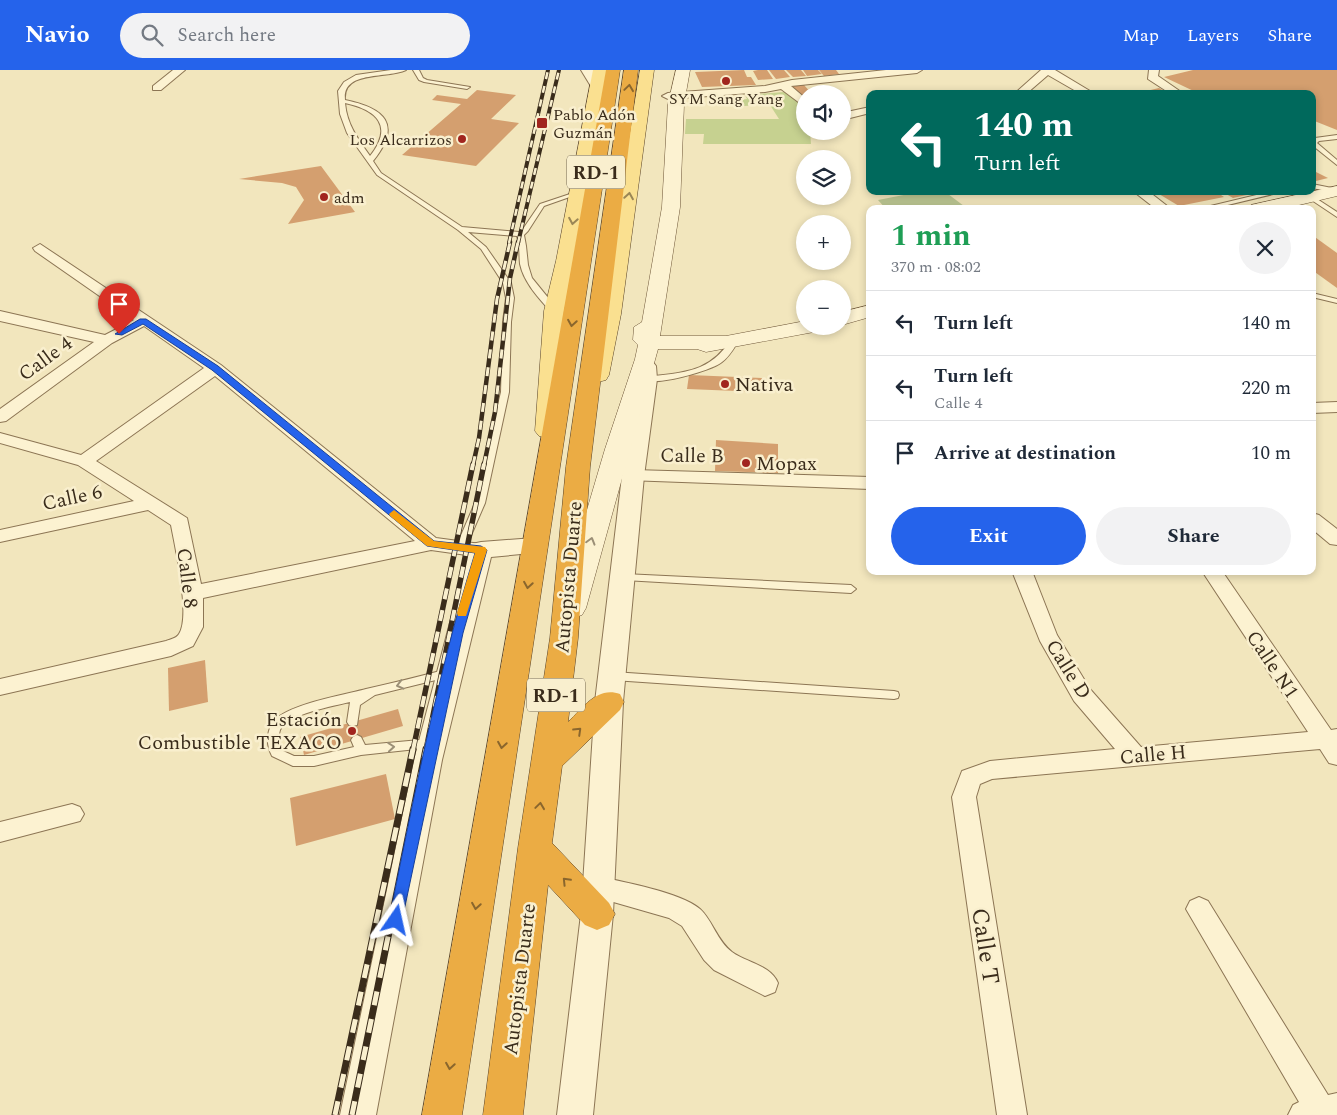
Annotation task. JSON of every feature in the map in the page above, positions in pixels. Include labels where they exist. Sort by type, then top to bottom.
[{"type":"highway","name":"Autopista Duarte","points":[[503,1115],[535,848],[564,638],[592,275],[613,70]]},
{"type":"highway","name":"Autopista Duarte","points":[[592,275],[631,70]]},
{"type":"highway","name":"RD-1","points":[[543,502],[592,275]]},
{"type":"highway","name":"Autopista Duarte","points":[[442,1115],[534,546],[543,502]]},
{"type":"highway","points":[[547,761],[610,689]]},
{"type":"highway","points":[[535,848],[598,900]]},
{"type":"main road","points":[[578,467],[611,314],[647,70]]},
{"type":"main road","points":[[564,638],[617,449],[647,360],[671,207],[674,70]]},
{"type":"main road","points":[[647,360],[644,340],[673,96],[683,70]]},
{"type":"main road","points":[[543,502],[554,311],[578,193],[595,75]]},
{"type":"main road","points":[[1316,192],[1337,191]]},
{"type":"main road","points":[[1270,205],[1302,195]]},
{"type":"main road","points":[[851,316],[866,312]]},
{"type":"main road","points":[[652,322],[664,332],[675,336],[730,341]]},
{"type":"main road","points":[[647,360],[730,341],[796,329]]},
{"type":"street","points":[[157,88],[180,70]]},
{"type":"street","points":[[673,96],[741,92],[783,85],[917,70]]},
{"type":"street","points":[[1024,90],[1047,70],[1083,90]]},
{"type":"street","points":[[1154,70],[1152,77],[1173,90]]},
{"type":"street","points":[[783,85],[796,96]]},
{"type":"street","points":[[851,115],[866,111]]},
{"type":"street","points":[[1147,195],[1160,205]]},
{"type":"street","points":[[40,248],[143,321],[215,368],[431,544]]},
{"type":"street","points":[[0,316],[107,340]]},
{"type":"street","name":"Calle 4","points":[[0,417],[107,340],[143,321]]},
{"type":"street","points":[[575,1115],[598,900],[610,689],[647,360]]},
{"type":"street","points":[[84,461],[215,368]]},
{"type":"street","points":[[1316,408],[1337,407]]},
{"type":"street","name":"Calle 8","points":[[0,438],[84,461],[153,503],[180,522],[194,593],[193,627],[186,642],[171,648],[0,687]]},
{"type":"street","name":"Calle B","points":[[634,476],[866,483]]},
{"type":"street","name":"Calle 6","points":[[0,536],[153,503]]},
{"type":"street","points":[[1316,522],[1337,538]]},
{"type":"street","points":[[194,593],[431,544],[471,549],[534,546]]},
{"type":"street","points":[[358,1115],[432,744],[457,633],[471,549]]},
{"type":"street","name":"Calle D","points":[[1024,575],[1047,636],[1082,695],[1134,755]]},
{"type":"street","name":"Calle N1","points":[[1215,575],[1333,744]]},
{"type":"street","name":"Calle H","points":[[970,778],[990,770],[1134,755],[1333,744]]},
{"type":"street","name":"Calle T","points":[[970,778],[964,797],[1012,1115]]},
{"type":"street","points":[[0,832],[72,814]]},
{"type":"street","points":[[598,900],[676,908],[691,918],[722,961],[765,982]]},
{"type":"street","points":[[1199,909],[1321,1111]]},
{"type":"lane","points":[[403,70],[350,79],[341,91],[343,114],[350,133],[379,174],[460,229],[484,248],[507,283],[510,298],[505,392],[471,549]]},
{"type":"lane","points":[[416,70],[421,79],[426,82],[467,87]]},
{"type":"lane","points":[[342,101],[376,112],[383,123],[385,135],[380,149],[370,160]]},
{"type":"lane","points":[[1316,140],[1337,137]]},
{"type":"lane","points":[[1316,145],[1337,163]]},
{"type":"lane","points":[[460,229],[520,234],[526,230],[542,205],[578,193]]},
{"type":"lane","points":[[1219,205],[1266,195]]},
{"type":"lane","points":[[1315,195],[1337,215]]},
{"type":"lane","points":[[520,234],[525,246],[524,265],[531,283],[554,311]]},
{"type":"lane","points":[[1316,296],[1337,302]]},
{"type":"lane","points":[[624,577],[851,589]]},
{"type":"lane","points":[[432,744],[359,745],[314,761],[293,761],[276,753],[272,737],[279,723],[291,715],[448,673]]},
{"type":"lane","points":[[610,689],[894,695]]},
{"type":"lane","points":[[353,722],[355,703],[372,692]]},
{"type":"green space","points":[[784,92],[796,98],[796,140],[811,140],[811,144],[703,144],[704,134],[685,134],[686,119],[779,119],[770,105],[743,106],[740,100],[747,99],[745,95]]},
{"type":"green space","points":[[904,195],[949,195],[963,205],[882,205],[878,200]]},
{"type":"building","name":"SYM Sang Yang","points":[[744,70],[747,77],[751,77],[756,85],[702,87],[695,72]]},
{"type":"building","points":[[767,70],[773,79],[758,80],[753,71]]},
{"type":"building","points":[[769,70],[784,70],[790,77],[776,79]]},
{"type":"building","points":[[786,70],[801,70],[806,76],[793,77]]},
{"type":"building","points":[[803,70],[818,70],[822,74],[807,76]]},
{"type":"building","points":[[819,70],[836,70],[839,74],[824,76]]},
{"type":"building","points":[[1193,70],[1337,70],[1337,130],[1316,122],[1316,90],[1192,90],[1164,77]]},
{"type":"building","name":"Los Alcarrizos","points":[[477,90],[516,95],[491,119],[519,123],[476,166],[402,155],[461,104],[432,100],[437,95],[467,99]]},
{"type":"building","name":"adm","points":[[321,166],[355,212],[288,224],[304,200],[296,187],[282,183],[239,179]]},
{"type":"building","points":[[1316,172],[1328,178],[1316,181]]},
{"type":"building","points":[[1161,195],[1221,195],[1224,197],[1184,205],[1177,205]]},
{"type":"building","points":[[1228,195],[1246,195],[1233,198]]},
{"type":"building","points":[[1316,238],[1337,253],[1337,288],[1316,273]]},
{"type":"building","name":"Nativa","points":[[689,375],[762,378],[762,392],[687,389]]},
{"type":"building","name":"Mopax","points":[[716,440],[778,444],[778,473],[715,471]]},
{"type":"building","points":[[205,660],[208,702],[169,711],[168,668]]},
{"type":"building","name":"Estación Combustible TEXACO","points":[[398,709],[403,726],[304,755],[300,737]]},
{"type":"building","points":[[386,774],[395,819],[296,846],[290,798]]},
{"type":"railway","points":[[509,243],[548,70]]},
{"type":"railway","points":[[518,243],[559,70]]},
{"type":"railway","points":[[473,465],[479,438],[497,299],[510,242]]},
{"type":"railway","points":[[484,465],[495,412],[510,278],[518,242]]},
{"type":"railway","points":[[413,750],[473,464]]},
{"type":"railway","points":[[426,750],[484,464]]},
{"type":"railway","points":[[335,1115],[413,749]]},
{"type":"railway","points":[[352,1115],[426,749]]},
{"type":"slow traffic","points":[[394,514],[431,544],[481,550],[462,613]]},
{"type":"place","name":"SYM Sang Yang","points":[[726,81]]},
{"type":"place","name":"Pablo Adón Guzmán","points":[[542,123]]},
{"type":"place","name":"Los Alcarrizos","points":[[462,139]]},
{"type":"place","name":"adm","points":[[324,197]]},
{"type":"place","name":"Nativa","points":[[725,384]]},
{"type":"place","name":"Mopax","points":[[746,463]]},
{"type":"place","name":"Estación Combustible TEXACO","points":[[352,731]]},
{"type":"route","points":[[119,334],[143,321],[215,368],[431,544],[481,550],[457,633],[422,787],[396,920]]}]
